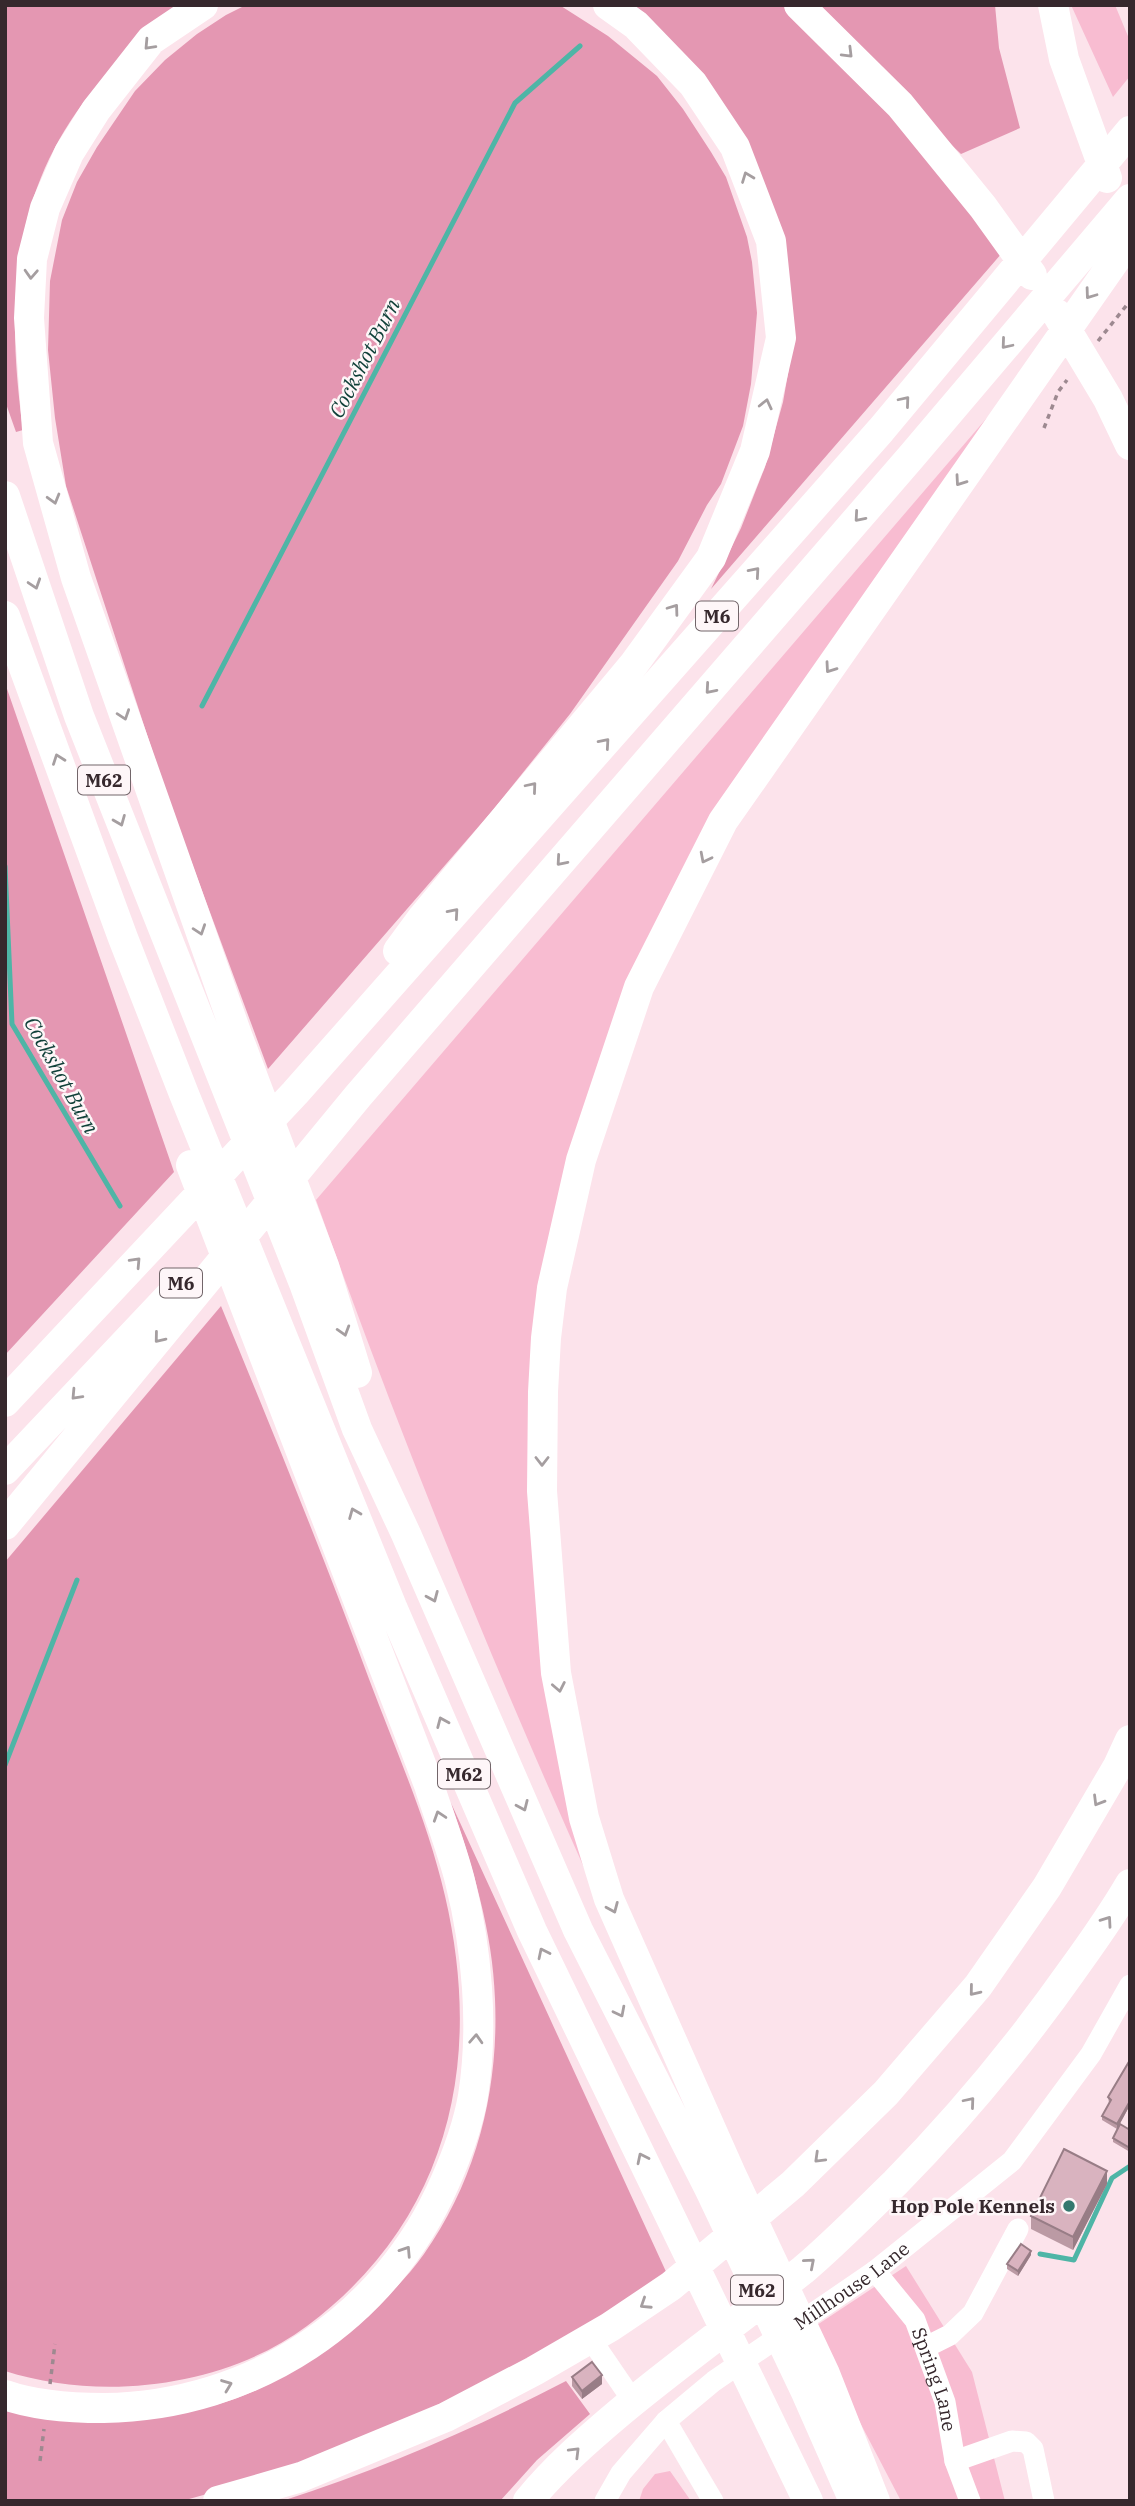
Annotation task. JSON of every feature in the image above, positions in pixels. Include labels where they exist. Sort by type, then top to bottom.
[{"type":"highway","points":[[203,5],[151,40],[96,110],[69,153],[45,208],[32,259],[29,318],[38,443],[76,578],[237,1035],[315,1276]]},
{"type":"highway","points":[[295,1093],[422,917],[634,664],[711,558],[755,451],[781,338],[771,241],[735,146],[693,84],[636,25],[608,5]]},
{"type":"highway","points":[[799,5],[900,105],[983,207],[1032,276],[1108,399],[1130,445]]},
{"type":"highway","points":[[720,2182],[609,1899],[584,1818],[556,1673],[542,1491],[542,1392],[552,1289],[581,1160],[639,987],[723,821],[1130,238],[1076,96],[1064,59],[1053,5]]},
{"type":"highway","name":"M6","points":[[5,1402],[295,1093],[881,430],[1130,131]]},
{"type":"highway","name":"M6","points":[[5,1470],[358,1096],[911,457],[1130,199]]},
{"type":"highway","name":"M62","points":[[5,496],[79,716],[215,1059],[315,1276],[406,1534],[578,1930],[720,2182],[815,2382],[854,2501]]},
{"type":"highway","name":"M62","points":[[5,616],[123,938],[177,1102],[266,1329],[392,1607],[532,1931],[808,2501]]},
{"type":"highway","points":[[5,1525],[358,1096]]},
{"type":"highway","points":[[5,2395],[55,2405],[89,2408],[162,2404],[217,2389],[262,2372],[300,2352],[351,2314],[393,2272],[433,2210],[456,2158],[473,2097],[477,2031],[474,1953],[460,1880],[266,1329]]},
{"type":"highway","points":[[218,2501],[301,2477],[446,2417],[534,2371],[671,2286],[793,2184],[886,2093],[978,1986],[1047,1887],[1130,1741]]},
{"type":"highway","points":[[528,2501],[582,2445],[633,2401],[805,2268],[943,2135],[1049,2004],[1114,1912],[1130,1884]]},
{"type":"highway","points":[[815,2382],[875,2501]]},
{"type":"street","name":"Millhouse Lane","points":[[605,2501],[621,2473],[666,2421],[714,2381],[875,2271],[1012,2161],[1091,2054],[1130,1985]]},
{"type":"street","points":[[926,2347],[950,2334],[973,2313],[1018,2229]]},
{"type":"street","name":"Spring Lane","points":[[875,2271],[915,2320],[945,2402],[955,2461],[971,2501]]},
{"type":"street","points":[[590,2338],[633,2401]]},
{"type":"street","points":[[666,2421],[713,2501]]},
{"type":"street","points":[[955,2461],[1012,2441],[1026,2442],[1033,2448],[1044,2501]]},
{"type":"path","points":[[50,2384],[55,2344]]},
{"type":"path","points":[[40,2460],[45,2424]]},
{"type":"shaded area","points":[[5,5],[182,5],[83,103],[59,141],[40,180],[27,219],[15,301],[15,343],[23,430],[16,432],[5,401]]},
{"type":"shaded area","points":[[246,5],[561,6],[608,36],[657,76],[711,152],[726,177],[747,237],[757,313],[751,384],[743,426],[721,484],[678,561],[570,714],[493,810],[268,1069],[167,796],[66,486],[48,350],[50,281],[62,220],[77,182],[97,147],[135,91],[165,60],[197,34]]},
{"type":"shaded area","points":[[628,5],[787,5],[881,101],[1002,253],[711,589],[741,528],[765,467],[783,402],[789,368],[780,233]]},
{"type":"shaded area","points":[[806,5],[995,5],[999,48],[1020,128],[961,154]]},
{"type":"shaded area","points":[[1071,5],[1115,5],[1130,41],[1130,76],[1113,97]]},
{"type":"shaded area","points":[[1009,392],[652,935],[534,1375],[594,1890],[448,1548],[380,1375],[316,1200]]},
{"type":"shaded area","points":[[5,683],[174,1172],[5,1355]]},
{"type":"shaded area","points":[[221,1306],[334,1585],[430,1841],[445,1896],[456,1958],[460,2019],[456,2077],[444,2134],[423,2187],[394,2238],[355,2284],[307,2326],[274,2347],[239,2363],[201,2375],[162,2383],[82,2386],[5,2371],[5,1562]]},
{"type":"shaded area","points":[[451,1803],[668,2276],[618,2313],[390,2433],[182,2501],[5,2501],[5,2407],[193,2409],[228,2401],[285,2375],[337,2339],[391,2292],[424,2254],[458,2195],[471,2164],[488,2099],[495,2033],[493,1974],[486,1924]]},
{"type":"shaded area","points":[[906,2266],[972,2372],[1005,2501],[901,2501],[843,2390],[817,2325]]},
{"type":"shaded area","points":[[566,2381],[590,2414],[537,2460],[500,2501],[282,2501],[427,2447]]},
{"type":"shaded area","points":[[670,2471],[691,2501],[639,2501],[643,2489],[655,2474]]},
{"type":"building","points":[[1130,2060],[1130,2101],[1117,2124],[1102,2116],[1111,2100],[1108,2097]]},
{"type":"building","points":[[1120,2124],[1130,2130],[1130,2148],[1113,2138]]},
{"type":"building","name":"Hop Pole Kennels","points":[[1064,2149],[1107,2171],[1073,2237],[1031,2216]]},
{"type":"building","points":[[1021,2244],[1031,2251],[1018,2271],[1007,2264]]},
{"type":"building","points":[[592,2362],[602,2375],[582,2391],[572,2377]]},
{"type":"waterway","name":"Cockshot Burn","points":[[202,706],[515,103],[580,46]]},
{"type":"waterway","name":"Cockshot Burn","points":[[5,866],[12,1024],[120,1206]]},
{"type":"waterway","name":"Cockshot Burn","points":[[5,1765],[77,1580]]},
{"type":"waterway","points":[[1040,2254],[1074,2260],[1112,2178],[1130,2166]]},
{"type":"place","name":"Hop Pole Kennels","points":[[1069,2206]]}]
